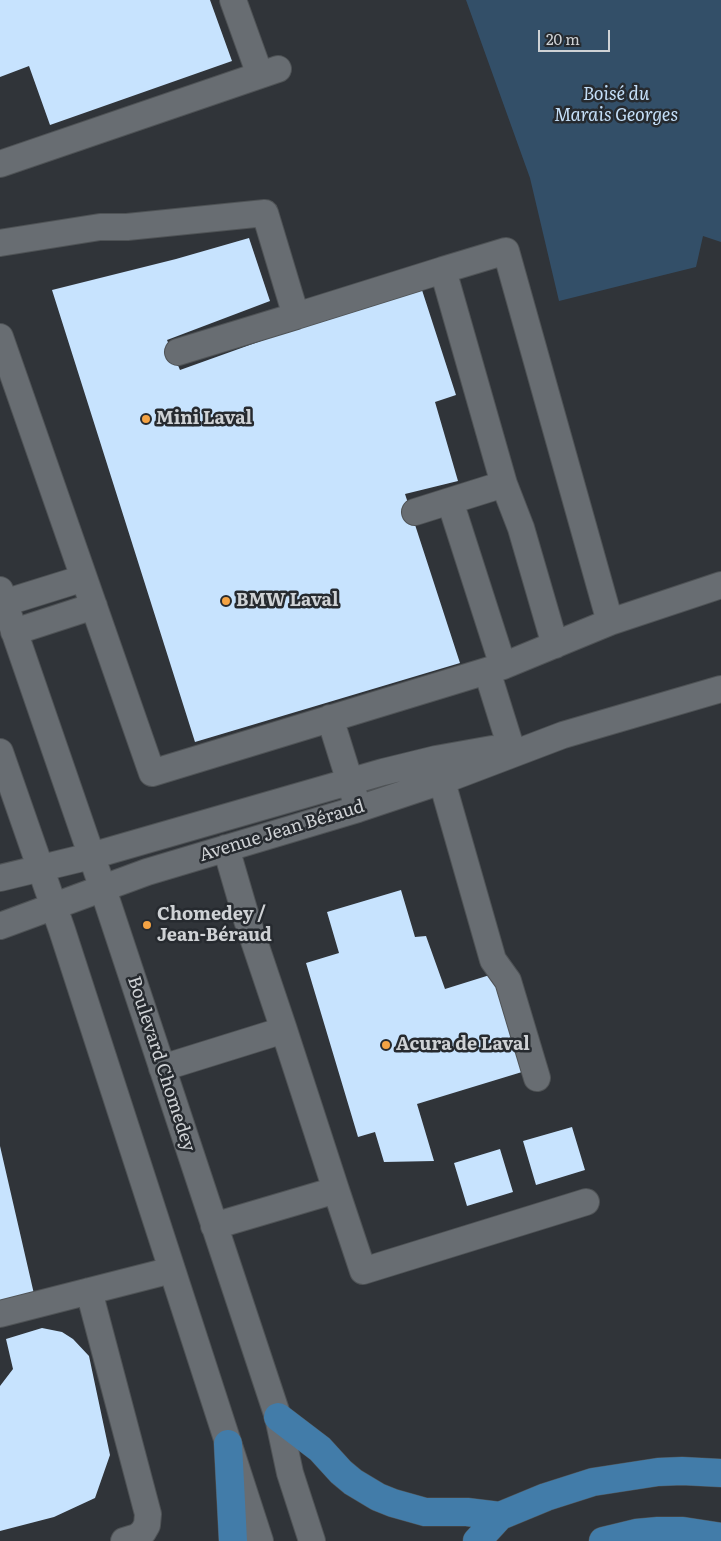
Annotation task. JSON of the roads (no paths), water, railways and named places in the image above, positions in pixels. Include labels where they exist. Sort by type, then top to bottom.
[{"type":"main road","points":[[278,1417],[320,1449],[353,1482],[378,1497],[400,1506],[425,1512],[467,1512],[500,1516]]},
{"type":"main road","points":[[228,1444],[233,1541]]},
{"type":"main road","points":[[478,1541],[500,1516],[546,1497],[593,1482],[658,1472],[721,1473]]},
{"type":"main road","points":[[602,1541],[636,1533],[658,1531],[683,1531],[721,1537]]},
{"type":"street","points":[[0,164],[269,72],[228,5]]},
{"type":"street","points":[[0,243],[100,227],[127,227],[265,213],[296,316]]},
{"type":"street","points":[[178,352],[506,251],[610,622]]},
{"type":"street","points":[[443,270],[504,484],[521,528],[555,645]]},
{"type":"street","points":[[0,337],[152,773],[495,668],[610,622],[721,585]]},
{"type":"street","points":[[415,512],[504,484]]},
{"type":"street","points":[[450,501],[495,668],[512,750]]},
{"type":"street","points":[[2,596],[84,578]]},
{"type":"street","name":"Boulevard Chomedey","points":[[2,596],[103,888],[278,1417],[290,1473],[312,1541]]},
{"type":"street","points":[[14,632],[94,606]]},
{"type":"street","name":"Avenue Jean Béraud","points":[[0,878],[91,856],[350,782],[439,769],[512,750],[721,689]]},
{"type":"street","points":[[330,718],[358,809]]},
{"type":"street","points":[[0,752],[54,907],[260,1541]]},
{"type":"street","points":[[439,769],[494,960],[508,982],[537,1078]]},
{"type":"street","name":"Avenue Jean Béraud","points":[[0,926],[139,875],[358,809],[439,769]]},
{"type":"street","points":[[226,848],[247,920],[363,1271],[586,1202]]},
{"type":"street","points":[[162,1068],[284,1030]]},
{"type":"street","points":[[214,1226],[336,1190]]},
{"type":"street","points":[[0,1314],[172,1270]]},
{"type":"street","points":[[89,1291],[148,1514],[147,1525],[143,1532],[126,1541]]},
{"type":"place","name":"Mini Laval","points":[[146,419]]},
{"type":"place","name":"BMW Laval","points":[[226,601]]},
{"type":"place","name":"Chomedey / Jean-Béraud","points":[[147,925]]},
{"type":"place","name":"Acura de Laval","points":[[386,1045]]},
{"type":"park label","name":"Boisé du Marais Georges","points":[[616,105]]}]
